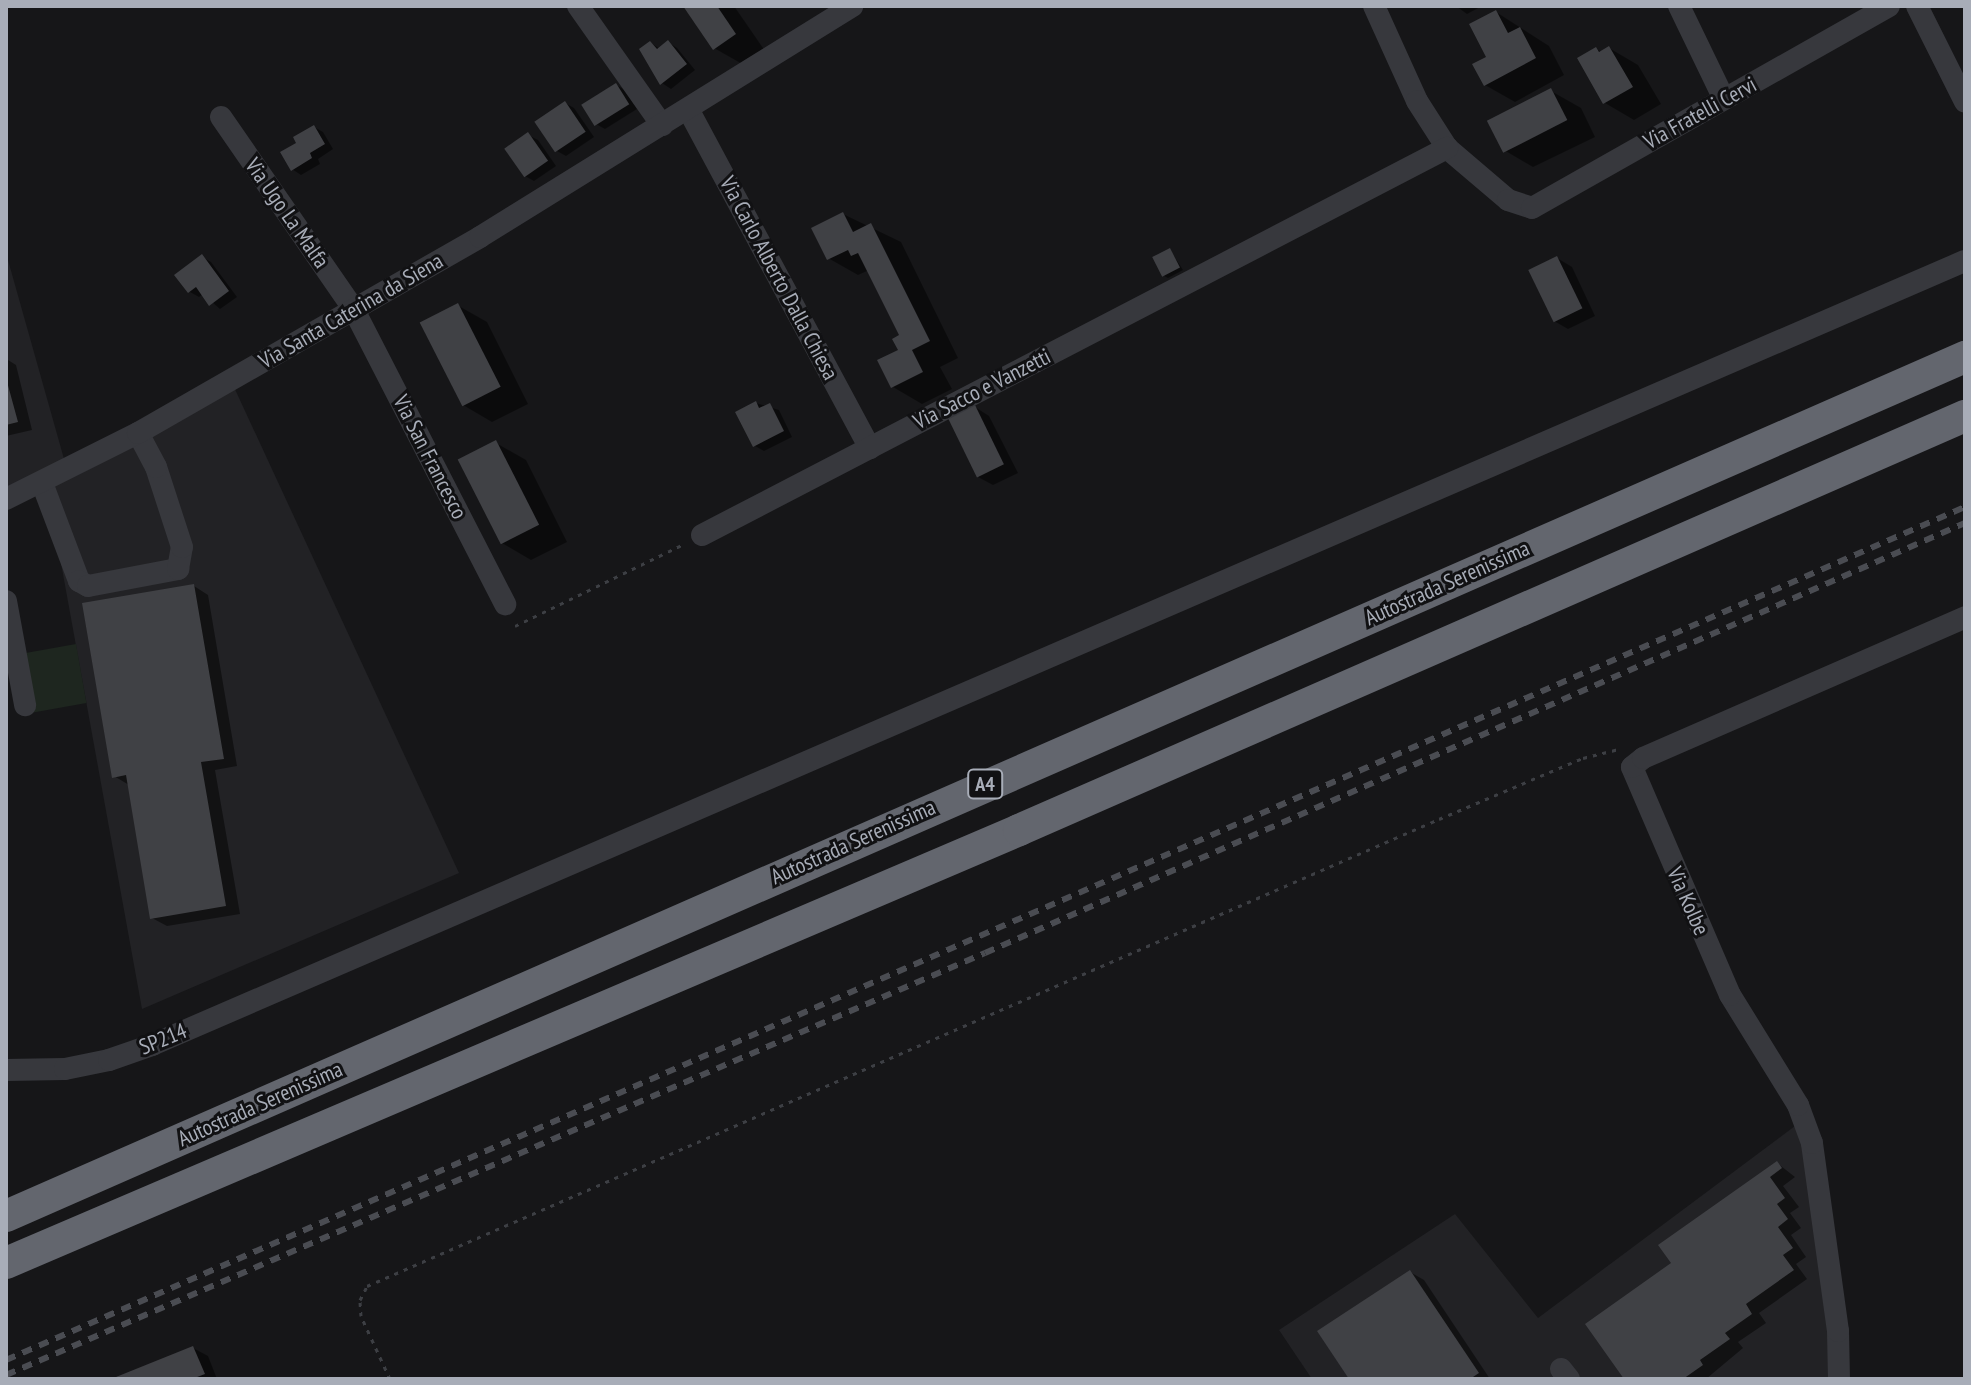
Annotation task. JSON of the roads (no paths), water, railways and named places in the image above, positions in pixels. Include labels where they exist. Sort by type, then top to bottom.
[{"type":"highway","name":"Autostrada Serenissima","points":[[6,1216],[1965,357]]},
{"type":"highway","name":"Autostrada Serenissima","points":[[6,1263],[1019,830],[1965,416]]},
{"type":"street","points":[[578,6],[662,125]]},
{"type":"street","points":[[688,109],[852,6]]},
{"type":"street","points":[[1374,6],[1417,101],[1447,148]]},
{"type":"street","points":[[1679,6],[1724,99]]},
{"type":"street","name":"Via Fratelli Cervi","points":[[1447,148],[1508,200],[1532,208],[1889,6]]},
{"type":"street","points":[[1917,6],[1965,102]]},
{"type":"street","name":"Via Santa Caterina da Siena","points":[[6,499],[138,433],[354,310],[688,109]]},
{"type":"street","name":"Via Carlo Alberto Dalla Chiesa","points":[[688,109],[870,448]]},
{"type":"street","name":"Via Ugo La Malfa","points":[[221,117],[354,310]]},
{"type":"street","name":"Via Sacco e Vanzetti","points":[[702,535],[1447,148]]},
{"type":"street","name":"SP214","points":[[6,1070],[65,1069],[109,1060],[312,977],[1965,261]]},
{"type":"street","name":"Via San Francesco","points":[[354,310],[505,604]]},
{"type":"street","points":[[42,483],[79,581],[88,586],[178,569],[182,547],[156,467],[138,433]]},
{"type":"street","points":[[6,601],[25,705]]},
{"type":"street","name":"Via Kolbe","points":[[1839,1379],[1838,1331],[1812,1143],[1798,1105],[1730,995],[1632,767],[1643,758],[1965,617]]},
{"type":"railway","points":[[6,1360],[1965,507]]},
{"type":"railway","points":[[6,1375],[985,953],[1965,523]]}]
